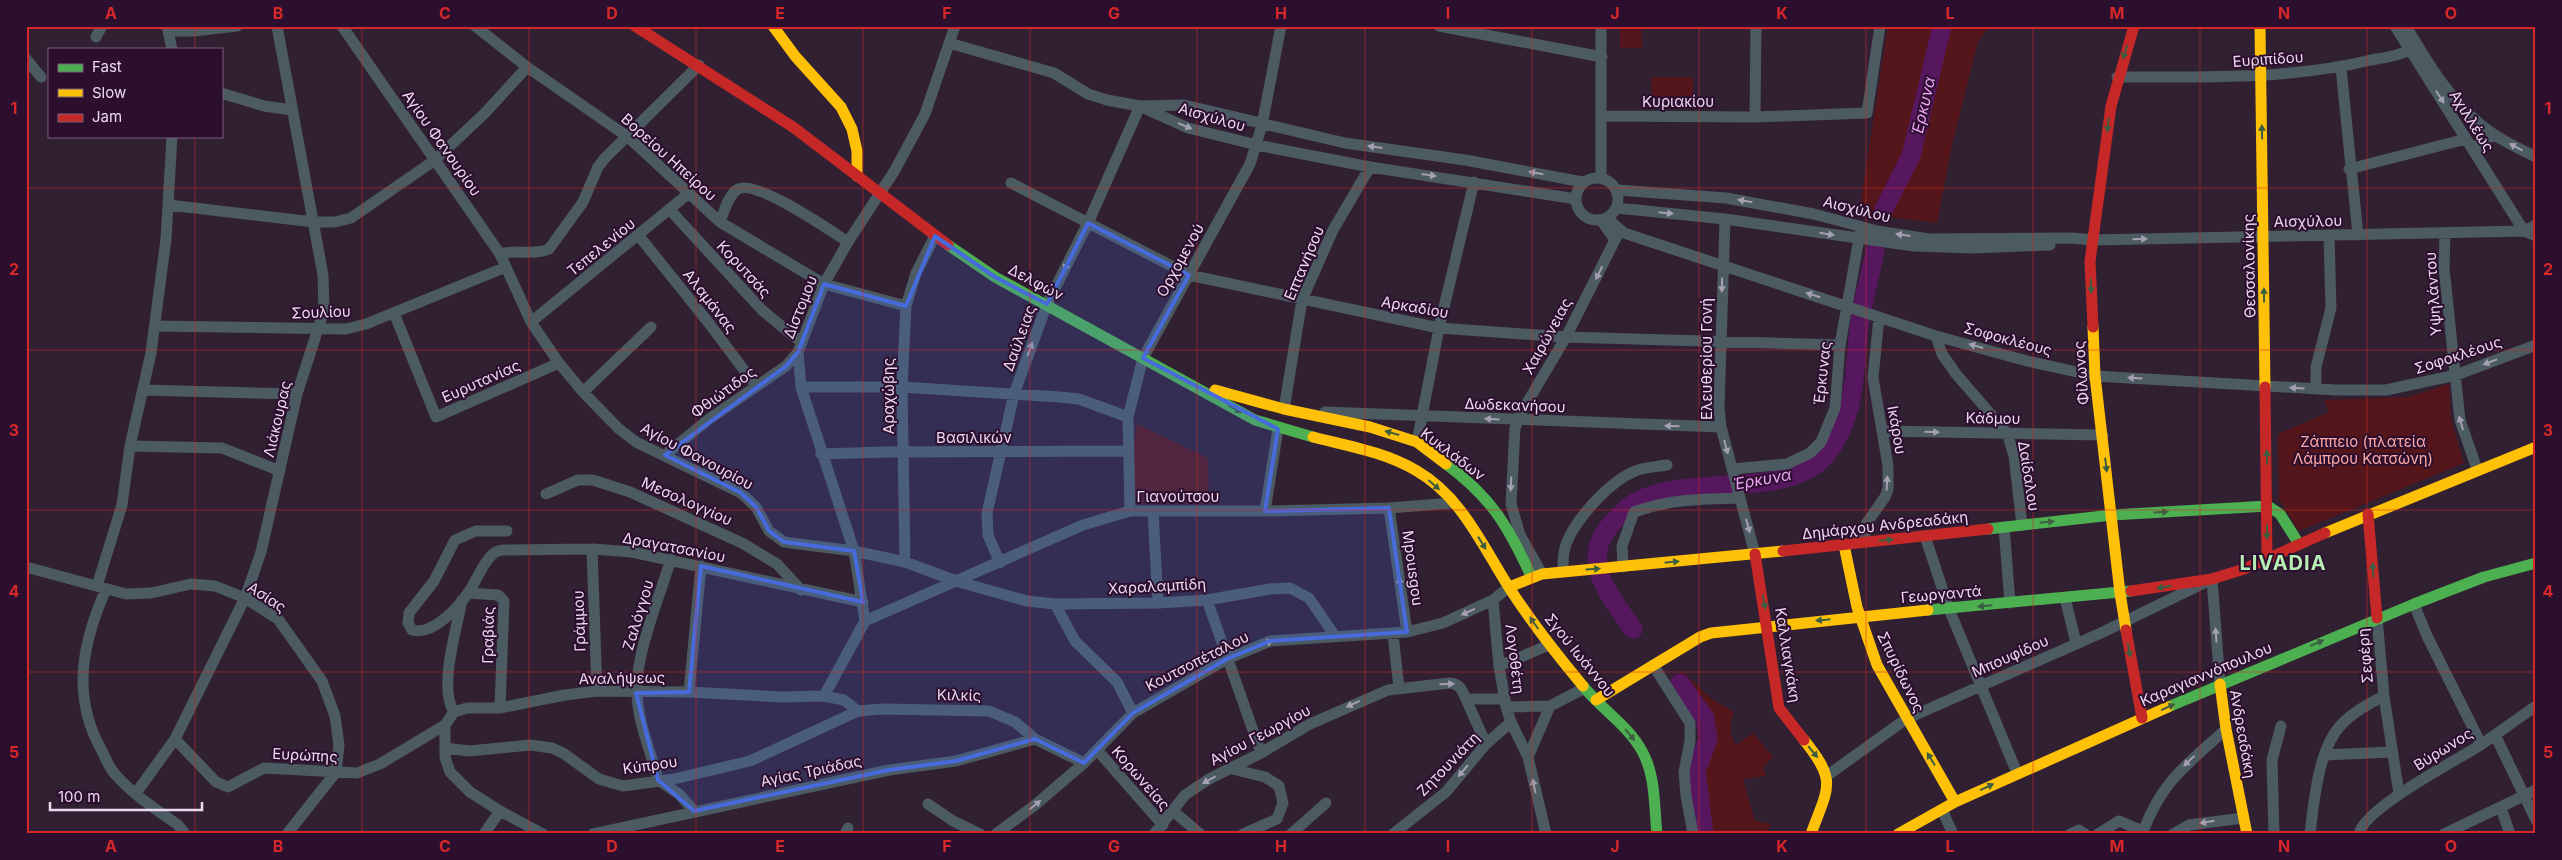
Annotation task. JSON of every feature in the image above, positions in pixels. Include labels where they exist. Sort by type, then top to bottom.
[{"type":"main road","name":"Δελφών","points":[[635,26],[793,127],[935,236],[995,277],[1193,384],[1255,420],[1278,429],[1396,461],[1418,472],[1453,504]]},
{"type":"main road","points":[[773,26],[795,56],[841,107],[857,151],[857,176]]},
{"type":"main road","name":"Φίλωνος","points":[[2134,26],[2117,77],[2111,106],[2092,240],[2095,376],[2120,593],[2142,718]]},
{"type":"main road","name":"Θεσσαλονίκης","points":[[2260,26],[2268,506],[2267,559]]},
{"type":"main road","points":[[1193,384],[1284,409]]},
{"type":"main road","name":"Κυκλάδων","points":[[1284,409],[1370,427],[1417,442],[1460,474],[1497,511],[1536,575]]},
{"type":"main road","name":"Γεωργαντά","points":[[1596,700],[1700,637],[1711,633],[1859,616],[2120,593],[2212,579],[2244,569],[2368,514],[2536,447]]},
{"type":"main road","name":"Σγού Ιωάννου","points":[[1453,504],[1472,526],[1509,587],[1549,645],[1585,688],[1631,736],[1642,752],[1651,784],[1657,834]]},
{"type":"main road","points":[[1497,511],[1511,504]]},
{"type":"main road","points":[[2268,506],[2280,514],[2300,544]]},
{"type":"main road","name":"Δημάρχου Ανδρεαδάκη","points":[[1509,587],[1536,575],[1563,572],[1844,545],[2112,515],[2268,506]]},
{"type":"main road","name":"Σεφέρη","points":[[2368,514],[2377,618]]},
{"type":"main road","name":"Σπυρίδωνος","points":[[1844,545],[1859,616],[1873,653],[1906,719],[1955,802]]},
{"type":"main road","name":"Καλλιαγκάκη","points":[[1755,554],[1780,708],[1787,722],[1824,765],[1828,775]]},
{"type":"main road","name":"Καραγιαννόπουλου","points":[[1898,834],[1955,802],[2017,773],[2220,684],[2377,618],[2484,577],[2536,563]]},
{"type":"main road","name":"Ανδρεαδάκη","points":[[2220,684],[2226,729],[2247,834]]},
{"type":"main road","points":[[1811,834],[1828,775]]},
{"type":"street","points":[[96,37],[102,26]]},
{"type":"street","points":[[172,48],[168,29],[194,31],[237,26]]},
{"type":"street","name":"Λιάκουρας","points":[[136,794],[175,739],[245,598],[261,552],[298,394],[324,310],[325,291],[314,222],[277,26]]},
{"type":"street","name":"Αγίου Φανουρίου","points":[[342,26],[500,254],[531,322],[559,363],[583,392],[618,428],[636,442],[741,494],[756,507],[769,531],[784,542],[854,551],[905,562],[959,582]]},
{"type":"street","name":"Βορείου Ηπείρου","points":[[475,26],[527,67],[628,136],[720,222],[824,284],[906,306]]},
{"type":"street","name":"Δίστομου","points":[[865,621],[854,551],[821,454],[801,387],[800,347],[824,284],[879,192],[895,170],[925,114],[955,26]]},
{"type":"street","name":"Ορχομενού","points":[[1130,511],[1128,417],[1143,358],[1250,164],[1262,125],[1281,26]]},
{"type":"street","points":[[1439,26],[1602,57]]},
{"type":"street","points":[[1601,26],[1601,178]]},
{"type":"street","points":[[1755,117],[1756,26]]},
{"type":"street","name":"Κυριακίου","points":[[1601,116],[1755,117],[1867,113],[1880,26]]},
{"type":"street","name":"Αχιλλέως","points":[[2395,26],[2465,110],[2496,136],[2536,157]]},
{"type":"street","name":"Αχιλλέως","points":[[2406,26],[2414,49],[2475,153],[2524,231]]},
{"type":"street","points":[[949,43],[1054,73],[1088,94],[1107,100],[1140,106]]},
{"type":"street","name":"Ευριπίδου","points":[[2117,77],[2261,76],[2341,68],[2414,49]]},
{"type":"street","points":[[26,59],[41,78]]},
{"type":"street","points":[[500,254],[512,251],[542,252],[548,248],[583,202],[598,168],[699,66]]},
{"type":"street","points":[[169,205],[314,222],[335,222],[351,218],[435,160],[485,112],[527,67]]},
{"type":"street","points":[[2341,68],[2349,169],[2358,235]]},
{"type":"street","points":[[222,93],[264,106],[292,110]]},
{"type":"street","name":"Αισχύλου","points":[[1140,106],[1184,105],[1262,125],[1345,143],[1464,160],[1584,182]]},
{"type":"street","name":"Αισχύλου","points":[[1140,106],[1188,128],[1257,145],[1370,167],[1576,199]]},
{"type":"street","name":"Δαύλειας","points":[[1000,563],[988,535],[986,522],[1014,394],[1047,304],[1088,223],[1140,106]]},
{"type":"street","points":[[2475,153],[2481,139],[2496,136]]},
{"type":"street","points":[[172,138],[169,205],[155,326],[130,446],[122,505],[101,587],[81,682],[83,703],[93,736],[114,774],[136,794],[178,825],[185,834]]},
{"type":"street","points":[[2349,169],[2466,138]]},
{"type":"street","name":"Επτανήσου","points":[[1284,409],[1302,300],[1333,230],[1370,167]]},
{"type":"street","points":[[1592,178],[1601,178],[1607,180],[1617,190],[1619,199],[1617,208],[1604,219],[1593,220],[1584,216],[1578,208],[1576,199],[1578,190],[1584,182],[1592,178]]},
{"type":"street","points":[[1417,442],[1439,328],[1474,182]]},
{"type":"street","name":"Αρκαδίου","points":[[1012,183],[1189,275],[1439,328],[1566,337],[1840,345]]},
{"type":"street","points":[[720,222],[731,197],[737,190],[742,187],[751,188],[782,201],[848,242]]},
{"type":"street","name":"Αισχύλου","points":[[1617,190],[1726,198],[1814,214],[1884,232],[1929,239],[2072,238],[2092,240],[2524,231],[2536,236]]},
{"type":"street","name":"Τεπελενίου","points":[[531,322],[639,236],[688,194]]},
{"type":"street","name":"Αισχύλου","points":[[1617,208],[1725,219],[1914,246],[1972,248],[2072,244],[2092,240]]},
{"type":"street","name":"Κορυτσάς","points":[[670,210],[763,311],[800,347]]},
{"type":"street","points":[[1604,219],[1617,235]]},
{"type":"street","name":"Ελευθερίου Γονή","points":[[1725,219],[1722,266],[1721,427],[1755,554]]},
{"type":"street","name":"Αισχύλου","points":[[2524,231],[2536,225]]},
{"type":"street","name":"Έρκυνας","points":[[1733,473],[1787,464],[1799,460],[1815,450],[1825,433],[1835,408],[1840,345],[1861,226]]},
{"type":"street","name":"Υψηλάντου","points":[[2445,233],[2444,268],[2460,420],[2477,469]]},
{"type":"street","name":"Σοφοκλέους","points":[[1617,235],[1722,266],[1936,336],[2027,361],[2095,376],[2316,389],[2396,389],[2456,375],[2536,345]]},
{"type":"street","name":"Χαιρώνειας","points":[[1536,575],[1520,536],[1511,504],[1517,421],[1566,337],[1617,235]]},
{"type":"street","name":"Αλαμάνας","points":[[639,236],[708,322],[756,386]]},
{"type":"street","name":"Αραχώβης","points":[[905,562],[902,387],[906,306],[916,273],[935,236]]},
{"type":"street","points":[[2316,389],[2316,367],[2331,308],[2329,236]]},
{"type":"street","name":"Σουλίου","points":[[155,326],[346,329],[366,324],[506,267]]},
{"type":"street","name":"Ευρυτανίας","points":[[394,313],[436,417],[559,363]]},
{"type":"street","name":"Ικάρου","points":[[1864,542],[1866,524],[1878,510],[1888,489],[1888,466],[1873,378],[1876,316]]},
{"type":"street","points":[[583,392],[651,327]]},
{"type":"street","name":"Δαίδαλου","points":[[1936,336],[1942,354],[1956,374],[2007,434],[2014,456],[2022,525]]},
{"type":"street","name":"Φθιώτιδος","points":[[665,455],[709,419],[786,366],[800,347]]},
{"type":"street","points":[[801,387],[902,387],[1079,399],[1128,417]]},
{"type":"street","points":[[143,390],[298,394]]},
{"type":"street","name":"Δωδεκανήσου","points":[[1309,415],[1320,412],[1517,421],[1721,427]]},
{"type":"street","points":[[1265,511],[1278,429]]},
{"type":"street","name":"Κάδμου","points":[[1883,431],[2103,436]]},
{"type":"street","points":[[130,446],[222,448],[238,452],[280,471]]},
{"type":"street","name":"Βασιλικών","points":[[821,454],[1128,450]]},
{"type":"street","points":[[1563,572],[1564,553],[1568,540],[1577,524],[1601,495],[1630,473],[1667,465]]},
{"type":"street","name":"Μεσολογγίου","points":[[546,494],[578,480],[593,480],[630,492],[742,543],[777,564],[801,590]]},
{"type":"street","points":[[1623,567],[1622,546],[1634,512],[1661,503],[1690,499],[1740,498]]},
{"type":"street","name":"Γιανούτσου","points":[[865,621],[959,582],[1083,526],[1130,511],[1265,511],[1389,508],[1453,504]]},
{"type":"street","name":"Mpousgou","points":[[1389,508],[1407,632]]},
{"type":"street","points":[[1153,511],[1158,603]]},
{"type":"street","points":[[2004,527],[2010,603]]},
{"type":"street","points":[[465,596],[431,629],[418,632],[412,630],[408,623],[409,613],[434,581],[455,540],[476,530],[507,531]]},
{"type":"street","points":[[1925,536],[1949,609],[2017,773]]},
{"type":"street","name":"Δραγατσανίου","points":[[465,596],[491,556],[497,551],[592,549],[632,552],[863,602]]},
{"type":"street","name":"Γράμμου","points":[[592,549],[597,692]]},
{"type":"street","name":"Ζαλόγγου","points":[[658,780],[639,711],[636,693],[638,667],[671,560]]},
{"type":"street","points":[[689,692],[701,566]]},
{"type":"street","name":"Ασίας","points":[[26,567],[101,587],[136,594],[204,584],[225,589],[245,598],[278,619],[322,681],[337,728],[339,760],[336,772]]},
{"type":"street","name":"Μπουφίδου","points":[[1828,775],[1906,719],[2076,643],[2212,579]]},
{"type":"street","name":"Ανδρεαδάκη","points":[[2212,579],[2220,684]]},
{"type":"street","name":"Χαραλαμπίδη","points":[[959,582],[1027,601],[1055,604],[1158,603],[1206,600],[1270,589],[1290,588],[1309,598],[1335,636]]},
{"type":"street","name":"Κουτσοπέταλου","points":[[996,834],[1035,806],[1084,763],[1133,713],[1227,659],[1270,641],[1335,636],[1393,635],[1443,623],[1493,600],[1509,587]]},
{"type":"street","name":"Γραβιάς","points":[[465,596],[498,595],[504,601],[500,708]]},
{"type":"street","points":[[465,596],[447,683],[448,700],[454,712],[445,725],[447,765],[454,777],[470,792],[500,811],[543,834]]},
{"type":"street","points":[[2065,598],[2076,643]]},
{"type":"street","points":[[1206,600],[1262,753]]},
{"type":"street","name":"Λογοθέτη","points":[[1493,600],[1499,666],[1506,703],[1550,706]]},
{"type":"street","points":[[1055,604],[1074,641],[1117,682],[1133,713]]},
{"type":"street","points":[[2414,604],[2432,648],[2481,744]]},
{"type":"street","name":"Σεφέρη","points":[[2377,618],[2384,696],[2391,752],[2399,794]]},
{"type":"street","points":[[858,711],[844,700],[824,696],[865,621]]},
{"type":"street","points":[[1393,635],[1399,688]]},
{"type":"street","points":[[1499,666],[1549,645]]},
{"type":"street","points":[[1652,665],[1690,723],[1690,741],[1684,781],[1693,834]]},
{"type":"street","name":"Αγίου Γεωργίου","points":[[1154,834],[1185,795],[1209,779],[1262,753],[1310,724],[1373,695],[1399,688],[1450,683],[1456,684],[1460,688],[1466,699]]},
{"type":"street","points":[[1528,757],[1550,706],[1585,688]]},
{"type":"street","name":"Αναλήψεως","points":[[454,712],[467,708],[500,708],[565,695],[597,692],[689,692],[782,697],[824,696]]},
{"type":"street","points":[[2310,834],[2315,793],[2325,755],[2341,724],[2384,696]]},
{"type":"street","points":[[1568,697],[1577,706]]},
{"type":"street","points":[[1486,744],[1466,699],[1506,703],[1511,722],[1528,757],[1546,834]]},
{"type":"street","name":"Βύρωνος","points":[[2359,834],[2367,819],[2399,794],[2481,744],[2536,706]]},
{"type":"street","name":"Κιλκίς","points":[[858,711],[882,709],[989,711],[1014,722],[1035,739],[1084,763]]},
{"type":"street","name":"Κύπρου","points":[[445,748],[469,752],[539,746],[563,753],[591,774],[611,784],[623,786],[674,779],[750,761],[858,711]]},
{"type":"street","name":"Ζητουνιάτη","points":[[1393,834],[1446,792],[1486,744],[1511,722]]},
{"type":"street","name":"Ευρώπης","points":[[175,739],[216,782],[228,786],[264,768],[357,773],[367,770],[445,725]]},
{"type":"street","points":[[2274,834],[2272,760],[2281,726]]},
{"type":"street","points":[[2098,834],[2118,821],[2143,833],[2160,794],[2174,776],[2226,729]]},
{"type":"street","points":[[2495,735],[2536,820]]},
{"type":"street","name":"Αγίας Τριάδας","points":[[593,834],[694,810],[895,769],[956,761],[1035,739]]},
{"type":"street","name":"Κορωνείας","points":[[1097,750],[1163,825]]},
{"type":"street","points":[[2325,755],[2391,752]]},
{"type":"street","points":[[1232,769],[1265,777],[1279,786],[1283,803],[1277,819],[1243,834]]},
{"type":"street","points":[[287,834],[336,772]]},
{"type":"street","points":[[658,780],[679,794],[694,810]]},
{"type":"street","points":[[2444,834],[2536,790]]},
{"type":"street","points":[[1291,834],[1326,803]]},
{"type":"street","points":[[928,804],[952,821],[980,834]]},
{"type":"street","points":[[2501,808],[2510,834]]},
{"type":"street","points":[[1172,810],[1200,834]]},
{"type":"street","points":[[1942,810],[1952,834]]},
{"type":"street","points":[[484,834],[500,811]]},
{"type":"street","points":[[2173,834],[2188,825],[2243,818]]},
{"type":"street","points":[[2070,834],[2079,830],[2086,834]]},
{"type":"highlighted area","points":[[1088,223],[1189,275],[1143,358],[1278,429],[1265,511],[1389,508],[1407,632],[1270,641],[1227,659],[1133,713],[1084,763],[1035,739],[956,761],[889,770],[694,811],[658,780],[636,693],[689,692],[701,566],[863,602],[854,551],[784,542],[769,531],[756,507],[741,493],[665,455],[786,366],[798,352],[824,284],[906,306],[935,236],[995,277],[1047,304]]},
{"type":"green space","points":[[1620,26],[1641,26],[1642,48],[1620,48]]},
{"type":"green space","points":[[1888,26],[1990,26],[1978,42],[1952,145],[1937,223],[1859,213]]},
{"type":"green space","points":[[1651,77],[1693,77],[1693,99],[1652,100]]},
{"type":"green space","name":"Ζάππειο (πλατεία Λάμπρου Κατσώνη)","points":[[2449,384],[2451,420],[2464,463],[2299,531],[2279,499],[2278,434],[2329,412],[2324,400],[2408,397]]},
{"type":"green space","points":[[1137,424],[1208,458],[1209,504],[1135,503],[1132,454]]},
{"type":"green space","points":[[1682,672],[1713,700],[1734,712],[1730,729],[1736,745],[1753,733],[1773,757],[1763,767],[1766,776],[1743,779],[1755,821],[1771,824],[1767,834],[1708,834],[1699,771],[1710,739],[1707,718],[1677,676]]},
{"type":"waterway","name":"Έρκυνα","points":[[1884,209],[1911,156],[1942,26]]},
{"type":"waterway","name":"Έρκυνα","points":[[1633,629],[1606,589],[1600,576],[1597,562],[1598,549],[1604,534],[1617,517],[1628,507],[1659,493],[1683,489],[1760,483],[1784,478],[1806,471],[1823,458],[1834,444],[1848,413],[1852,397],[1860,319],[1875,251]]},
{"type":"waterway","name":"Έρκυνα","points":[[1680,683],[1705,718],[1708,739],[1696,771],[1704,834]]},
{"type":"traffic: fast","points":[[948,245],[995,277],[1255,420],[1313,437]]},
{"type":"traffic: fast","points":[[1446,464],[1475,489],[1497,514],[1531,576]]},
{"type":"traffic: fast","points":[[1988,529],[2112,515],[2268,506],[2280,514],[2299,544]]},
{"type":"traffic: fast","points":[[2168,707],[2414,604],[2484,577],[2536,563]]},
{"type":"traffic: fast","points":[[1928,610],[2131,591]]},
{"type":"traffic: fast","points":[[1583,686],[1622,725],[1642,751],[1647,761],[1652,781],[1657,834]]},
{"type":"traffic: slow","points":[[773,26],[795,56],[841,107],[852,129],[857,151],[857,176]]},
{"type":"traffic: slow","points":[[2260,26],[2265,387]]},
{"type":"traffic: slow","points":[[2093,327],[2095,376],[2126,630]]},
{"type":"traffic: slow","points":[[1215,390],[1284,409],[1370,427],[1417,442],[1446,464]]},
{"type":"traffic: slow","points":[[1313,437],[1366,450],[1392,459],[1405,464],[1433,482],[1459,509],[1481,540],[1527,614],[1583,686]]},
{"type":"traffic: slow","points":[[2325,533],[2536,447]]},
{"type":"traffic: slow","points":[[1844,545],[1857,607],[1877,665],[1955,802]]},
{"type":"traffic: slow","points":[[1509,587],[1542,574],[1783,551]]},
{"type":"traffic: slow","points":[[1596,700],[1700,637],[1711,633],[1928,610]]},
{"type":"traffic: slow","points":[[2220,684],[2226,729],[2247,834]]},
{"type":"traffic: slow","points":[[1898,834],[1955,802],[2168,707]]},
{"type":"traffic: slow","points":[[1804,740],[1822,766],[1827,785],[1811,834]]},
{"type":"traffic: jam","points":[[635,26],[793,127],[948,245]]},
{"type":"traffic: jam","points":[[2093,327],[2090,261],[2111,106],[2134,26]]},
{"type":"traffic: jam","points":[[2265,387],[2267,559]]},
{"type":"traffic: jam","points":[[2368,514],[2377,618]]},
{"type":"traffic: jam","points":[[1783,551],[1988,529]]},
{"type":"traffic: jam","points":[[2131,591],[2212,579],[2244,569],[2325,533]]},
{"type":"traffic: jam","points":[[1755,554],[1779,708],[1804,740]]},
{"type":"traffic: jam","points":[[2126,630],[2142,718]]},
{"type":"district","name":"LIVADIA","points":[[2283,563]]}]
